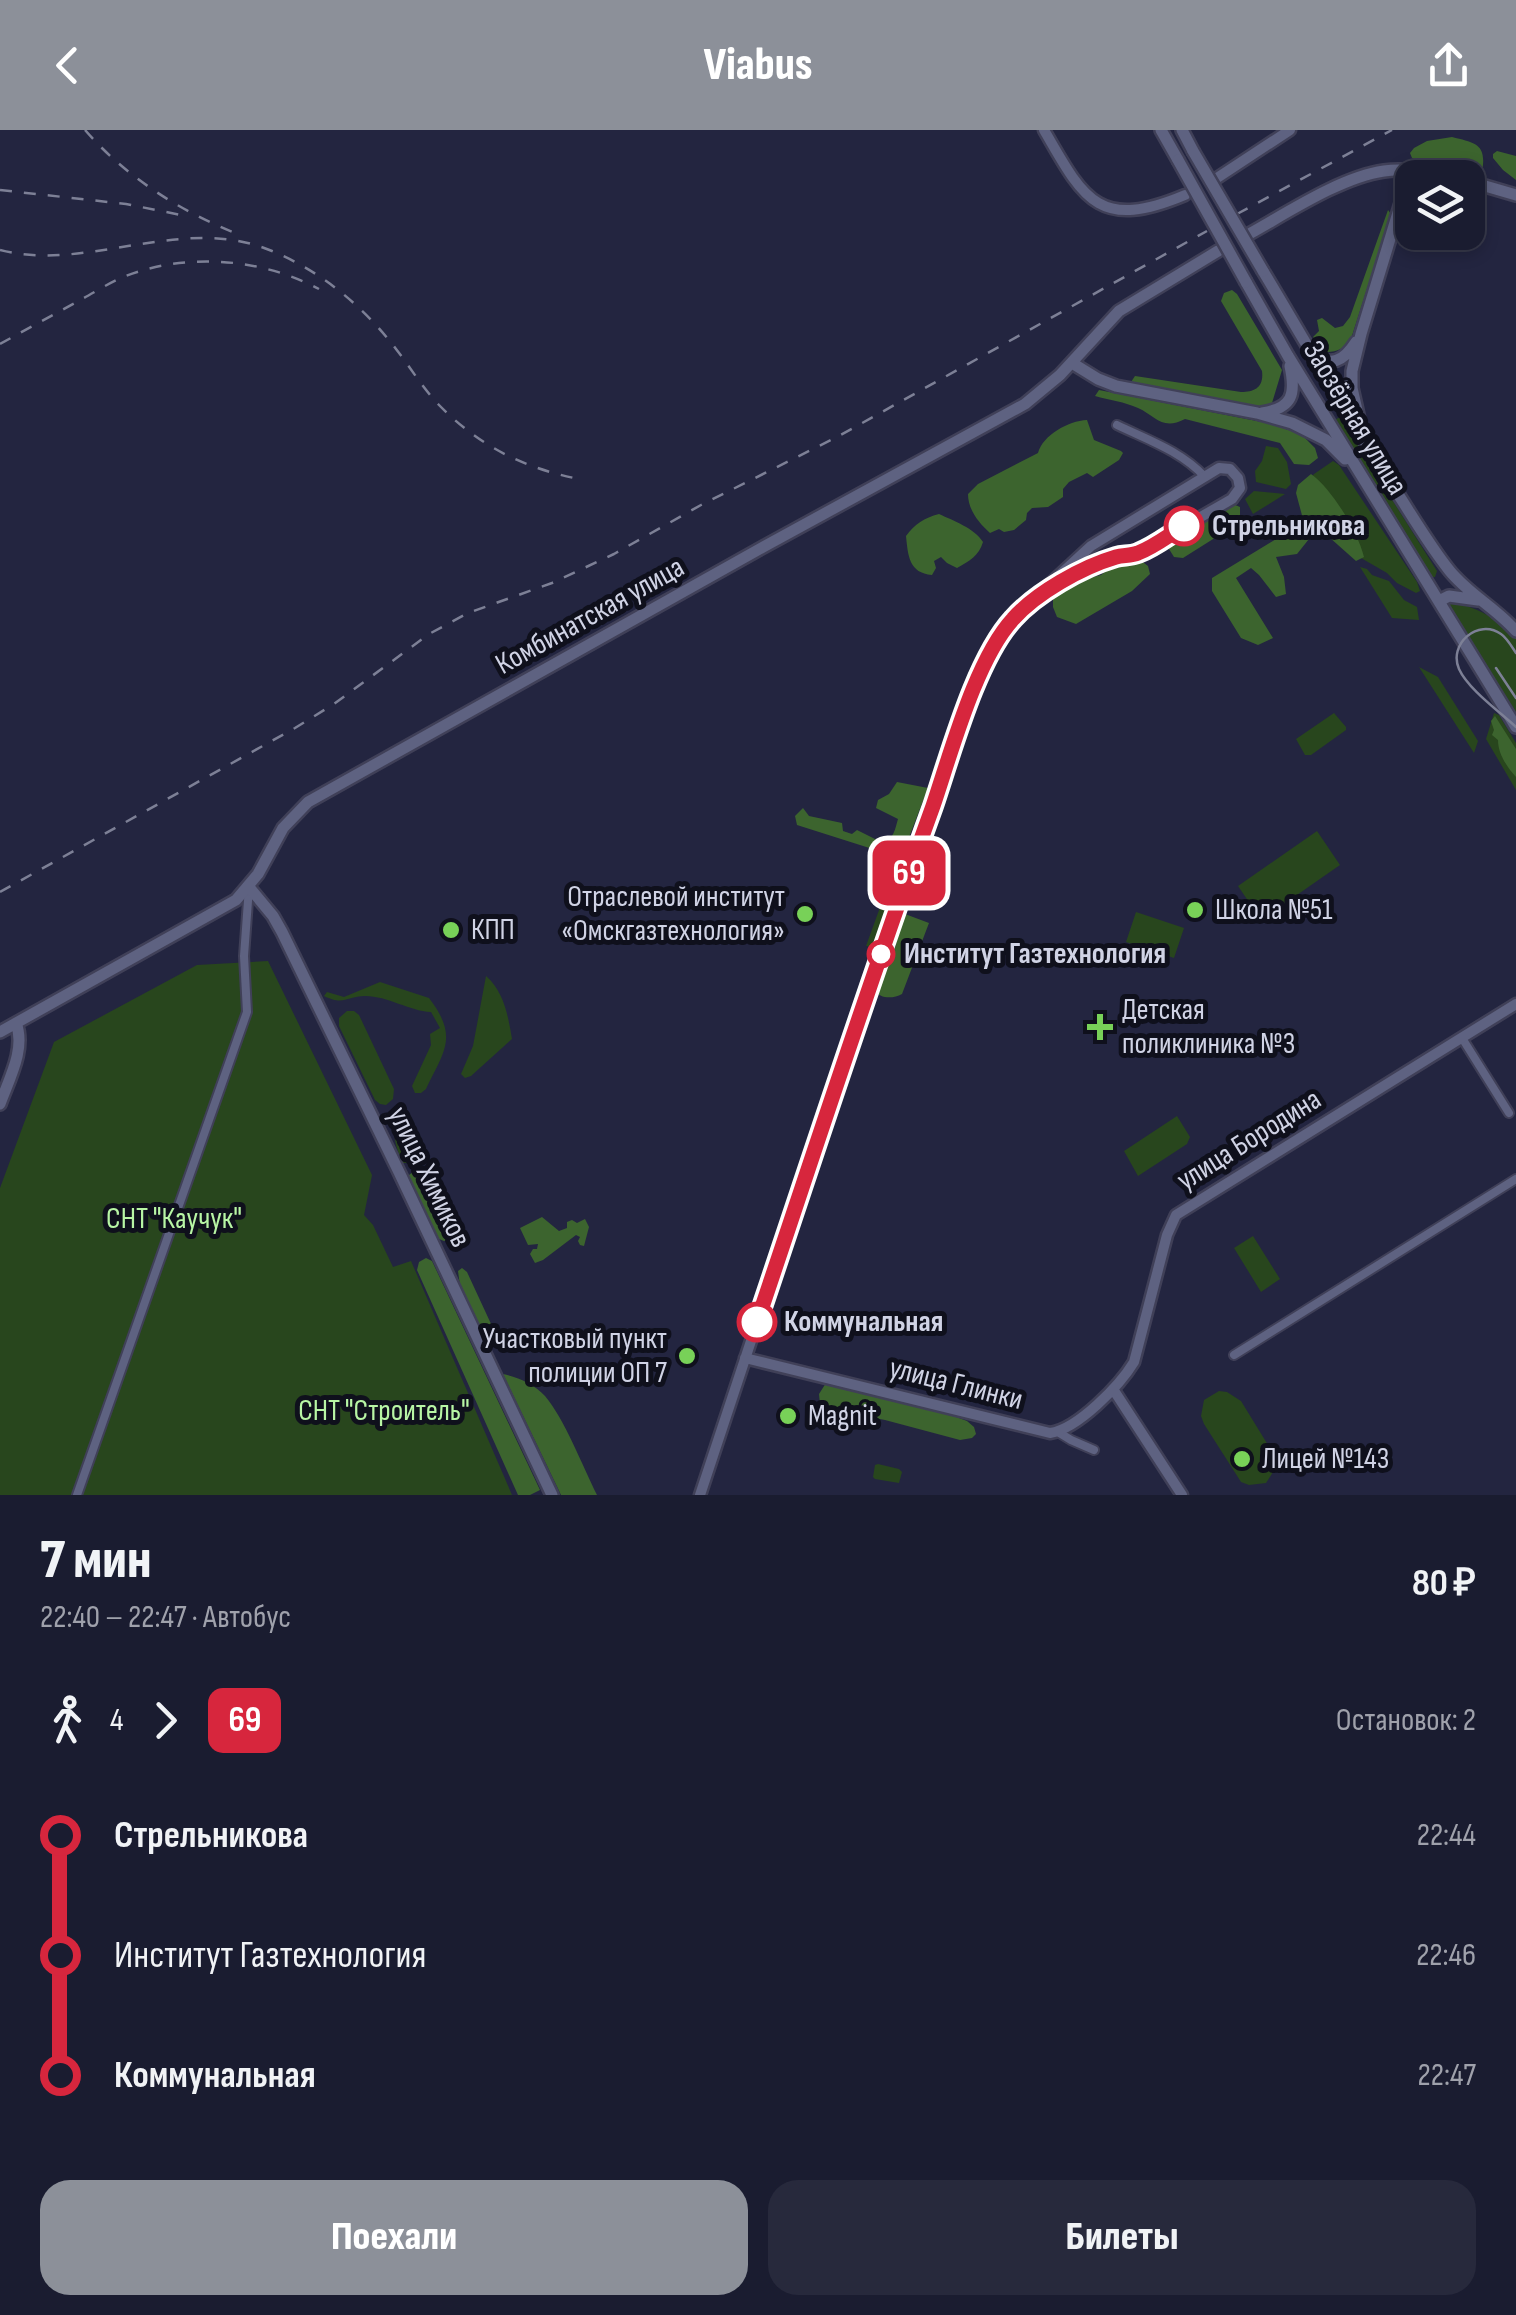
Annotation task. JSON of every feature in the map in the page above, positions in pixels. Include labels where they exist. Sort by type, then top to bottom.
[{"type":"main road","name":"Заозёрная улица","points":[[1160,130],[1288,356],[1516,727]]},
{"type":"main road","name":"Заозёрная улица","points":[[1182,130],[1310,353],[1444,564],[1478,600],[1516,631]]},
{"type":"main road","points":[[1249,234],[1358,177],[1395,171]]},
{"type":"main road","points":[[1485,186],[1516,194]]},
{"type":"main road","points":[[1370,451],[1354,406],[1352,371],[1395,222]]},
{"type":"main road","name":"Комбинатская улица","points":[[0,1032],[222,909],[249,887],[283,828],[308,802],[1024,404],[1072,363],[1119,311],[1218,252]]},
{"type":"main road","points":[[1310,353],[1325,362],[1334,361],[1348,354],[1361,334]]},
{"type":"main road","points":[[1257,413],[1288,402],[1294,382],[1288,356]]},
{"type":"main road","points":[[1072,363],[1116,386],[1257,413],[1313,432],[1360,474]]},
{"type":"main road","points":[[1425,578],[1432,583],[1442,579],[1444,564]]},
{"type":"main road","points":[[1439,601],[1456,596],[1478,600]]},
{"type":"main road","name":"улица Химиков","points":[[249,887],[273,916],[295,957],[552,1495]]},
{"type":"main road","points":[[0,1104],[18,1052],[16,1023]]},
{"type":"street","points":[[1044,130],[1070,176],[1093,202],[1112,208],[1145,209],[1186,196]]},
{"type":"street","points":[[1216,178],[1290,130]]},
{"type":"street","points":[[1116,425],[1173,452],[1205,477]]},
{"type":"street","points":[[700,1495],[845,1057],[975,688],[1002,632],[1014,617],[1091,546],[1220,468],[1230,469],[1238,478],[1240,488],[1232,499],[1138,554],[1117,557],[1042,592]]},
{"type":"street","points":[[76,1495],[247,1012],[244,925],[249,887]]},
{"type":"street","name":"улица Бородина","points":[[1058,1432],[1113,1389],[1134,1362],[1167,1235],[1176,1215],[1516,1004]]},
{"type":"street","points":[[1462,1038],[1509,1113]]},
{"type":"street","points":[[1234,1355],[1516,1179]]},
{"type":"street","name":"улица Глинки","points":[[745,1358],[1058,1432],[1094,1450]]},
{"type":"street","points":[[1113,1389],[1182,1495]]},
{"type":"green space","points":[[1452,137],[1468,141],[1478,146],[1483,160],[1412,158],[1414,148],[1427,141]]},
{"type":"green space","points":[[1497,151],[1516,156],[1516,180],[1493,158]]},
{"type":"green space","points":[[1388,210],[1391,214],[1351,339],[1340,349],[1327,352],[1313,337],[1319,331],[1317,320],[1322,318],[1335,328],[1343,326],[1350,317]]},
{"type":"green space","points":[[1232,290],[1282,370],[1272,403],[1257,408],[1131,382],[1135,376],[1241,392],[1258,387],[1262,371],[1221,301],[1224,293]]},
{"type":"green space","points":[[1099,390],[1272,424],[1302,435],[1315,448],[1318,458],[1309,465],[1294,464],[1280,443],[1185,419],[1165,423],[1133,406],[1095,396]]},
{"type":"green space","points":[[1340,417],[1437,571],[1435,577],[1430,577],[1333,421]]},
{"type":"green space","points":[[1087,420],[1094,440],[1123,453],[1119,460],[1093,477],[1087,473],[1069,482],[1063,497],[1048,507],[1032,508],[1014,530],[990,533],[975,516],[968,494],[978,484],[1038,453],[1057,430]]},
{"type":"green space","points":[[1266,446],[1278,448],[1287,462],[1291,484],[1286,489],[1256,482],[1255,471]]},
{"type":"green space","points":[[1333,461],[1420,591],[1416,593],[1397,583],[1361,558],[1307,482]]},
{"type":"green space","points":[[1311,474],[1343,512],[1364,557],[1356,561],[1303,519],[1296,493],[1298,485]]},
{"type":"green space","points":[[1254,491],[1285,494],[1253,514],[1245,499]]},
{"type":"green space","points":[[1233,504],[1240,507],[1240,518],[1229,529],[1183,558],[1174,557],[1169,549],[1181,536]]},
{"type":"green space","points":[[939,514],[969,529],[983,542],[976,555],[957,568],[941,557],[934,561],[932,575],[924,574],[909,557],[906,536],[920,522]]},
{"type":"green space","points":[[1301,524],[1313,534],[1297,554],[1276,557],[1286,594],[1276,597],[1251,568],[1236,578],[1273,638],[1258,645],[1241,638],[1212,591],[1212,578]]},
{"type":"green space","points":[[1139,559],[1148,566],[1150,574],[1132,591],[1076,624],[1057,617],[1053,595],[1066,584],[1101,575],[1115,564]]},
{"type":"green space","points":[[1360,567],[1389,581],[1404,600],[1417,607],[1419,620],[1392,618]]},
{"type":"green space","points":[[1447,603],[1486,614],[1516,639],[1516,712]]},
{"type":"green space","points":[[1419,667],[1438,677],[1478,741],[1474,753]]},
{"type":"green space","points":[[1334,713],[1346,730],[1311,755],[1305,755],[1296,739]]},
{"type":"green space","points":[[1494,713],[1516,743],[1516,790],[1486,739]]},
{"type":"green space","points":[[1495,716],[1516,749],[1516,777],[1492,735],[1491,721]]},
{"type":"green space","points":[[897,782],[928,788],[906,845],[882,852],[797,825],[795,816],[803,808],[809,816],[842,823],[843,831],[852,834],[857,830],[883,843],[892,836],[898,819],[876,808],[878,800],[889,794]]},
{"type":"green space","points":[[1317,831],[1340,865],[1261,920],[1238,886]]},
{"type":"green space","points":[[895,866],[901,870],[876,947],[866,946]]},
{"type":"green space","points":[[1136,912],[1184,928],[1174,958],[1126,942]]},
{"type":"green space","points":[[900,915],[929,923],[902,994],[883,997],[874,990],[896,945]]},
{"type":"green space","name":"СНТ \"Каучук\"","points":[[268,961],[372,1175],[364,1215],[393,1267],[411,1261],[512,1495],[0,1495],[0,1188],[54,1042],[197,965]]},
{"type":"green space","points":[[486,976],[501,997],[512,1039],[465,1078],[461,1074],[473,1046]]},
{"type":"green space","points":[[380,982],[429,998],[444,1023],[443,1054],[421,1093],[415,1093],[412,1086],[431,1045],[430,1034],[440,1028],[431,1012],[374,997],[341,1000],[324,996],[327,992],[344,997]]},
{"type":"green space","points":[[347,1011],[359,1015],[394,1089],[393,1099],[386,1105],[375,1100],[339,1026],[339,1018]]},
{"type":"green space","points":[[1177,1116],[1190,1137],[1187,1144],[1138,1176],[1124,1151]]},
{"type":"green space","points":[[395,1126],[414,1144],[417,1158],[411,1163],[403,1163]]},
{"type":"green space","points":[[418,1168],[451,1233],[450,1239],[439,1239],[409,1180]]},
{"type":"green space","points":[[542,1217],[559,1231],[567,1228],[567,1222],[585,1219],[589,1227],[584,1246],[576,1235],[535,1263],[530,1254],[538,1244],[528,1245],[520,1228]]},
{"type":"green space","points":[[1253,1236],[1280,1279],[1261,1292],[1234,1248]]},
{"type":"green space","points":[[426,1258],[432,1261],[540,1490],[530,1495],[518,1495],[417,1270],[419,1262]]},
{"type":"green space","points":[[462,1268],[492,1326],[484,1336],[460,1286],[458,1271]]},
{"type":"green space","points":[[503,1374],[536,1388],[552,1405],[597,1495],[561,1495]]},
{"type":"green space","points":[[826,1383],[943,1412],[967,1421],[976,1434],[960,1440],[832,1410],[820,1404],[819,1394]]},
{"type":"green space","points":[[1219,1391],[1241,1401],[1273,1453],[1275,1469],[1266,1483],[1241,1482],[1204,1424],[1204,1400]]},
{"type":"green space","points":[[878,1464],[899,1469],[899,1483],[875,1479]]},
{"type":"tram line","points":[[1516,653],[1501,634],[1483,629],[1461,643],[1457,660],[1469,684],[1516,727]]},
{"type":"tram line","points":[[1496,668],[1516,698]]},
{"type":"railway","points":[[85,130],[117,162],[154,190],[235,233]]},
{"type":"railway","points":[[1237,214],[1392,130]]},
{"type":"railway","points":[[0,190],[126,204],[186,216]]},
{"type":"railway","points":[[0,892],[295,728],[429,634],[468,613],[552,583],[614,554],[837,437],[1207,231]]},
{"type":"railway","points":[[0,250],[67,255],[204,238],[238,241],[272,251],[325,280],[355,305],[383,333],[438,404],[470,432],[523,462],[584,480]]},
{"type":"railway","points":[[0,344],[118,279],[172,264],[248,265],[319,289]]},
{"type":"bus line","name":"69","points":[[757,1322],[845,1057],[990,652],[1014,617],[1042,592],[1117,557],[1138,554],[1184,526]]},
{"type":"place","name":"Стрельникова","points":[[1184,526]]},
{"type":"place","name":"Школа №51","points":[[1195,910]]},
{"type":"place","name":"Отраслевой институт «Омскгазтехнология»","points":[[805,914]]},
{"type":"place","name":"КПП","points":[[451,930]]},
{"type":"place","name":"Институт Газтехнология","points":[[881,954]]},
{"type":"place","name":"Детская поликлиника №3","points":[[1100,1027]]},
{"type":"place","name":"Коммунальная","points":[[757,1322]]},
{"type":"place","name":"Участковый пункт полиции ОП 7","points":[[687,1356]]},
{"type":"place","name":"Magnit","points":[[788,1416]]},
{"type":"place","name":"Лицей №143","points":[[1242,1459]]},
{"type":"park label","name":"СНТ \"Строитель\"","points":[[384,1411]]}]
